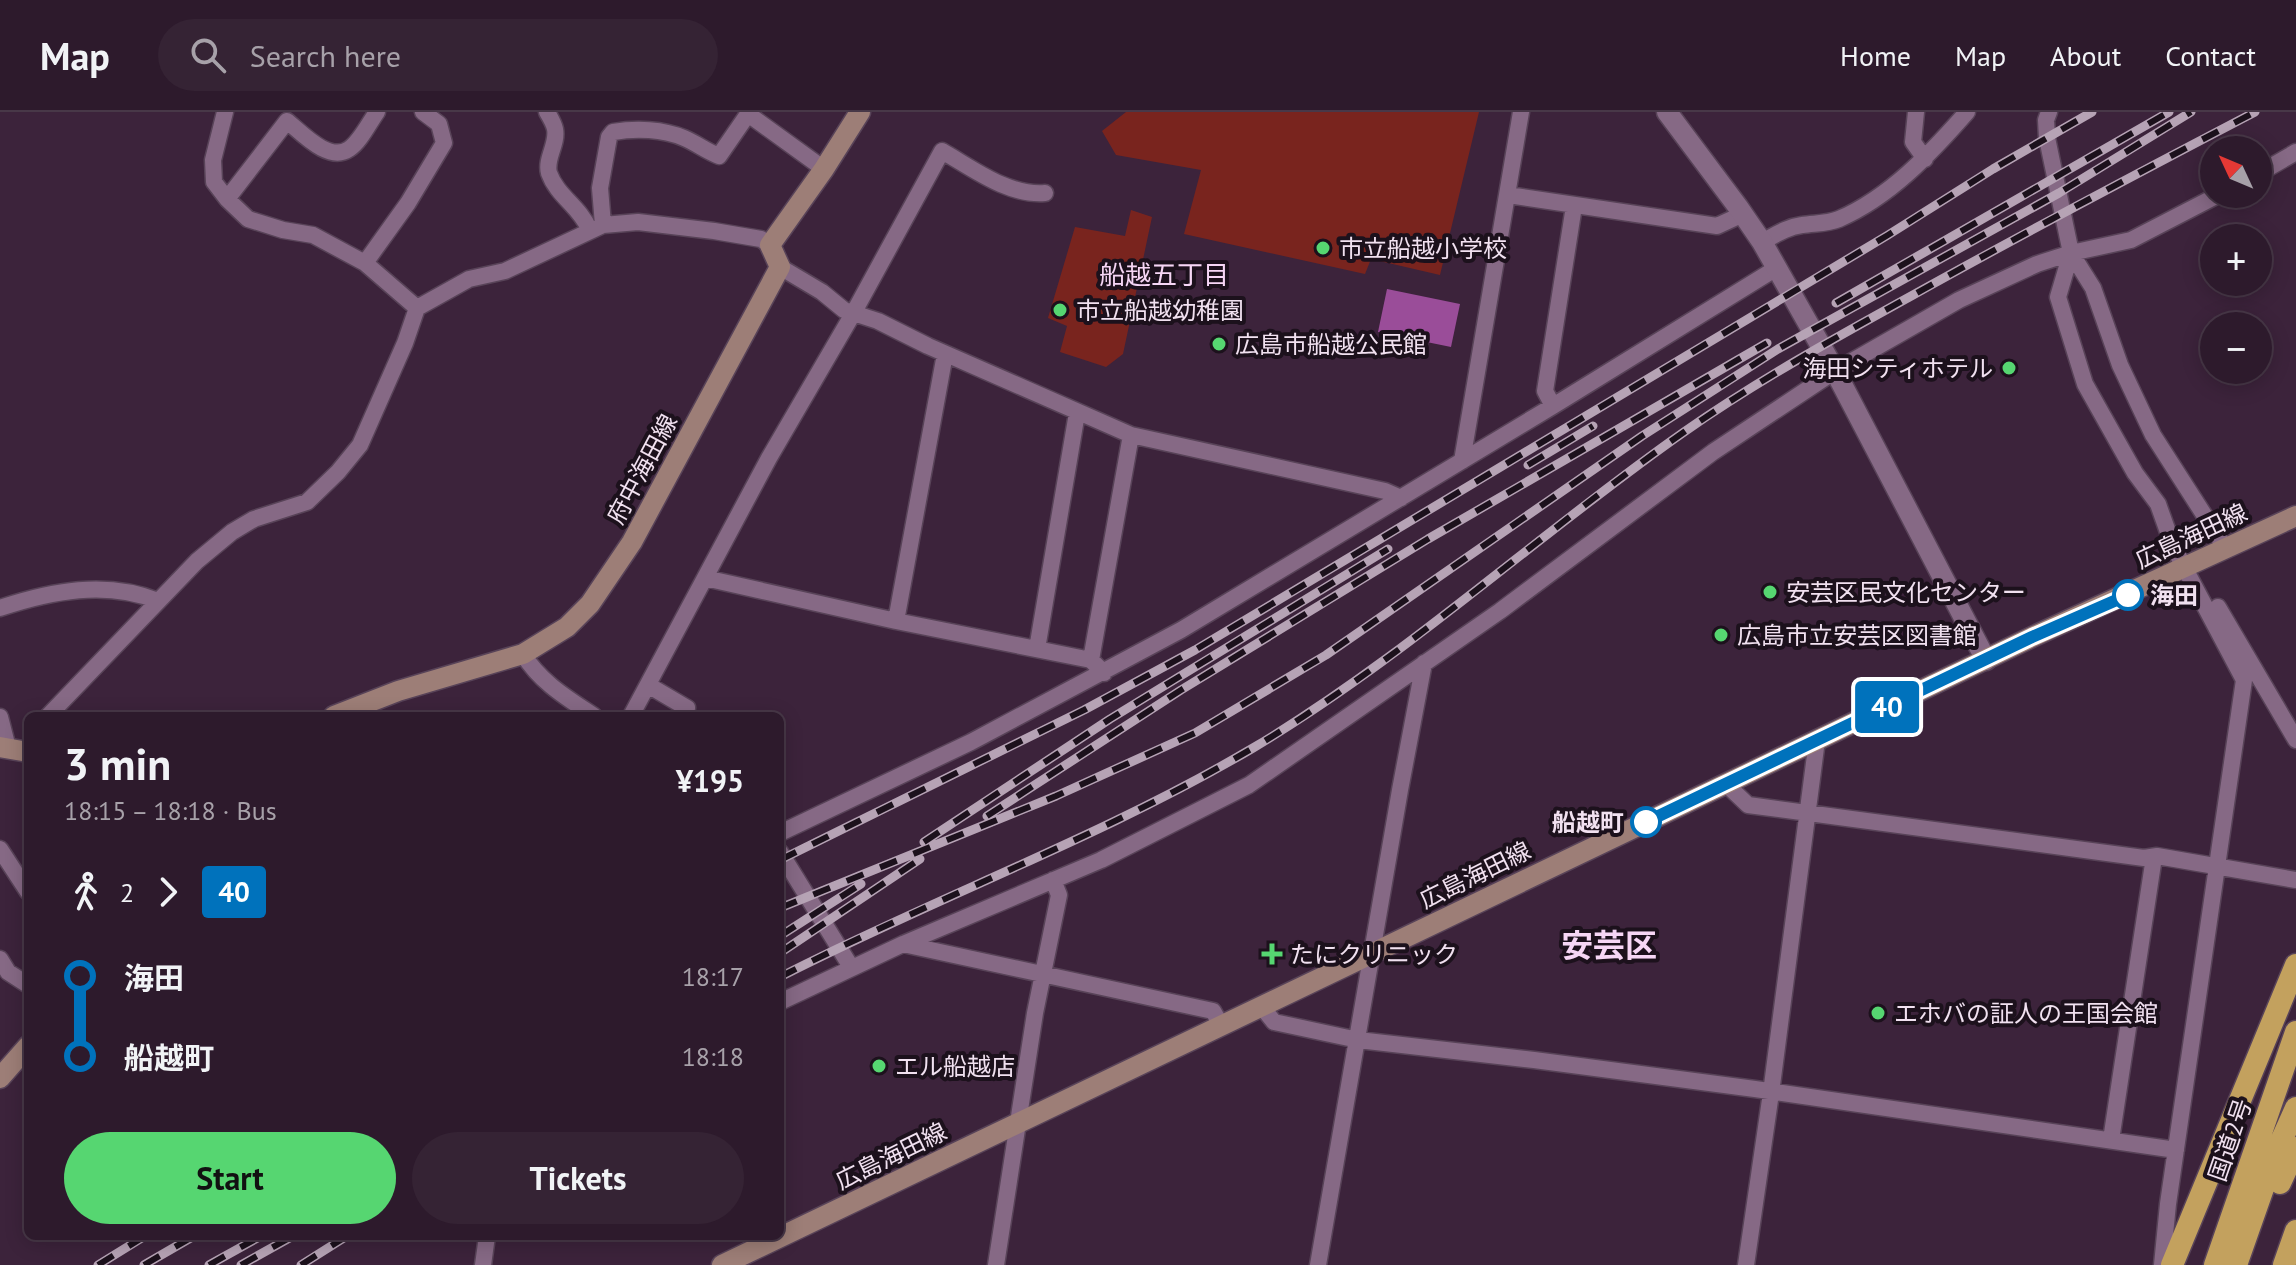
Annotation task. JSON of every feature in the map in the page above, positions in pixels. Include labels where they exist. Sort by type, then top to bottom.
[{"type":"highway","points":[[2172,1265],[2296,965]]},
{"type":"highway","name":"国道2号","points":[[2215,1265],[2296,1032]]},
{"type":"highway","points":[[2273,1095],[2296,1057]]},
{"type":"highway","points":[[2236,1265],[2274,1157],[2296,1108]]},
{"type":"highway","points":[[2247,1265],[2296,1148]]},
{"type":"highway","points":[[2284,1265],[2296,1231]]},
{"type":"main road","points":[[780,267],[770,245],[860,112]]},
{"type":"main road","name":"府中海田線","points":[[344,712],[398,691],[523,654],[567,627],[590,604],[632,542],[780,267]]},
{"type":"main road","name":"広島海田線","points":[[784,1235],[1817,740],[2296,516]]},
{"type":"main road","points":[[0,1078],[24,1051]]},
{"type":"main road","name":"広島海田線","points":[[722,1265],[774,1240]]},
{"type":"street","points":[[225,112],[213,160],[214,182],[227,199],[248,219],[313,235],[365,263],[417,308]]},
{"type":"street","points":[[227,199],[287,121],[324,150],[336,153],[350,149],[377,112]]},
{"type":"street","points":[[365,263],[408,203],[444,143],[439,124],[423,112]]},
{"type":"street","points":[[547,112],[555,129],[548,166],[550,177],[564,198],[596,227]]},
{"type":"street","points":[[1462,461],[1521,112]]},
{"type":"street","points":[[1667,112],[1762,242],[1835,371],[1986,660]]},
{"type":"street","points":[[1916,112],[1913,142],[1925,159]]},
{"type":"street","points":[[1762,242],[1782,230],[1834,221],[1857,210],[1925,159],[1967,112]]},
{"type":"street","points":[[596,227],[609,137],[613,132],[660,131],[685,138],[719,156],[748,114],[765,117],[824,169]]},
{"type":"street","points":[[2045,115],[2071,253],[2093,288],[2120,365],[2153,435],[2222,551]]},
{"type":"street","points":[[633,712],[769,458],[942,151],[1018,190],[1045,193]]},
{"type":"street","points":[[2272,166],[2296,152]]},
{"type":"street","points":[[1508,195],[1717,226],[1743,214]]},
{"type":"street","points":[[784,1000],[903,944],[1101,860],[1249,785],[1500,611],[1713,452],[1835,371],[1959,300],[2037,264],[2131,240],[2200,204]]},
{"type":"street","points":[[1553,406],[1545,391],[1574,206]]},
{"type":"street","points":[[52,712],[197,561],[232,532],[254,519],[307,502],[338,472],[360,445],[417,308],[469,279],[505,271],[596,227],[638,222],[761,239],[770,245]]},
{"type":"street","points":[[2071,253],[2058,297],[2085,384],[2135,473],[2158,504],[2173,546],[2191,566],[2198,591],[2244,680],[2168,1204],[2162,1265]]},
{"type":"street","points":[[780,267],[822,292],[844,310],[1131,435],[1385,491],[1401,498]]},
{"type":"street","points":[[784,831],[971,742],[1181,630],[1775,269]]},
{"type":"street","points":[[896,621],[945,354]]},
{"type":"street","points":[[1037,649],[1077,413]]},
{"type":"street","points":[[1091,660],[1131,435]]},
{"type":"street","points":[[705,578],[1091,660],[1104,673]]},
{"type":"street","points":[[0,608],[75,590],[104,589],[158,601]]},
{"type":"street","points":[[2198,591],[2216,605],[2296,740]]},
{"type":"street","points":[[523,654],[533,670],[551,687],[588,712]]},
{"type":"street","points":[[1318,1265],[1424,663]]},
{"type":"street","points":[[648,685],[687,708],[686,712]]},
{"type":"street","points":[[0,717],[17,747]]},
{"type":"street","points":[[1746,1265],[1817,740]]},
{"type":"street","points":[[1726,784],[1748,805],[2154,857],[2296,880]]},
{"type":"street","points":[[2,856],[24,886]]},
{"type":"street","points":[[2111,1140],[2154,857]]},
{"type":"street","points":[[784,858],[851,967]]},
{"type":"street","points":[[996,1265],[1043,974],[1059,895],[1053,880]]},
{"type":"street","points":[[903,944],[1213,1011],[1221,1025]]},
{"type":"street","points":[[0,959],[8,972],[24,982]]},
{"type":"street","points":[[1262,1007],[1274,1022],[1358,1040],[1550,1062],[2176,1150]]},
{"type":"street","points":[[483,1265],[486,1240]]},
{"type":"shaded area","points":[[1126,112],[1479,112],[1440,275],[1371,259],[1365,274],[1184,234],[1201,170],[1116,155],[1102,131]]},
{"type":"shaded area","points":[[1131,210],[1152,217],[1123,354],[1106,367],[1060,352],[1067,326],[1048,318],[1075,227],[1125,236]]},
{"type":"shaded area","points":[[1387,289],[1460,304],[1451,347],[1378,332]]},
{"type":"railway","points":[[784,858],[1084,710],[1195,650],[2092,112]]},
{"type":"railway","points":[[1836,303],[2169,112]]},
{"type":"railway","points":[[784,906],[1056,796],[1195,733],[1326,655],[1642,436],[1778,349],[2059,193],[2191,112]]},
{"type":"railway","points":[[784,975],[1137,810],[1253,748],[1364,675],[1630,471],[1740,395],[1955,272],[2255,112]]},
{"type":"railway","points":[[987,816],[1181,690],[1428,539],[1767,343]]},
{"type":"railway","points":[[1528,465],[1593,426]]},
{"type":"railway","points":[[924,842],[1110,719],[1388,549]]},
{"type":"railway","points":[[784,950],[920,859]]},
{"type":"railway","points":[[784,933],[861,884]]},
{"type":"railway","points":[[98,1265],[139,1240]]},
{"type":"railway","points":[[144,1265],[187,1240]]},
{"type":"railway","points":[[209,1265],[254,1240]]},
{"type":"railway","points":[[241,1265],[286,1240]]},
{"type":"railway","points":[[301,1265],[341,1240]]},
{"type":"bus line","name":"40","points":[[1646,822],[2032,637],[2128,595]]},
{"type":"place","name":"市立船越小学校","points":[[1323,248]]},
{"type":"place","name":"市立船越幼稚園","points":[[1060,310]]},
{"type":"place","name":"広島市船越公民館","points":[[1219,344]]},
{"type":"place","name":"海田シティホテル","points":[[2009,368]]},
{"type":"place","name":"安芸区民文化センター","points":[[1770,592]]},
{"type":"place","name":"海田","points":[[2128,595]]},
{"type":"place","name":"広島市立安芸区図書館","points":[[1721,635]]},
{"type":"place","name":"船越町","points":[[1646,822]]},
{"type":"place","name":"たにクリニック","points":[[1272,954]]},
{"type":"place","name":"エホバの証人の王国会館","points":[[1878,1013]]},
{"type":"place","name":"エル船越店","points":[[879,1066]]},
{"type":"district","name":"船越五丁目","points":[[1164,274]]},
{"type":"district","name":"安芸区","points":[[1609,945]]}]
